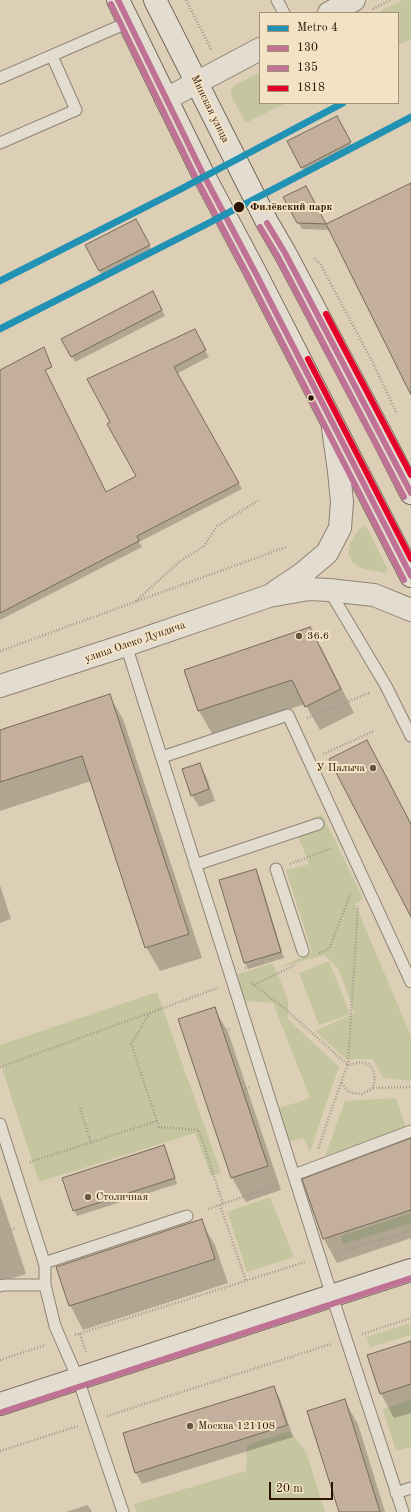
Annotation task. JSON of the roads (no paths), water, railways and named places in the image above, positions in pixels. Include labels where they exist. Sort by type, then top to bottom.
[{"type":"street","points":[[118,0],[202,172],[411,576]]},
{"type":"street","name":"Минская улица","points":[[155,0],[260,210],[411,493]]},
{"type":"street","points":[[333,12],[363,5]]},
{"type":"street","points":[[166,99],[259,50]]},
{"type":"street","name":"улица Олеко Дундича","points":[[270,596],[302,574],[328,553],[340,528],[342,502],[340,471],[333,424]]},
{"type":"street","points":[[383,438],[411,457]]},
{"type":"street","name":"улица Олеко Дундича","points":[[0,686],[126,646],[270,596],[309,589],[329,590],[374,595],[411,610]]},
{"type":"street","points":[[0,1404],[411,1270]]},
{"type":"lane","points":[[277,0],[283,12]]},
{"type":"lane","points":[[0,78],[129,22]]},
{"type":"lane","points":[[0,143],[76,110],[52,56]]},
{"type":"lane","points":[[329,590],[386,686],[411,736]]},
{"type":"lane","points":[[126,646],[332,1296],[403,1512]]},
{"type":"lane","points":[[162,757],[288,715],[411,982]]},
{"type":"lane","points":[[195,865],[318,824]]},
{"type":"lane","points":[[276,869],[303,951]]},
{"type":"lane","points":[[0,1124],[44,1263],[45,1285],[55,1326],[78,1379],[123,1512]]},
{"type":"lane","points":[[294,1177],[312,1168],[411,1131]]},
{"type":"lane","points":[[44,1263],[187,1216]]},
{"type":"lane","points":[[0,1286],[45,1285]]},
{"type":"lane","points":[[396,1492],[411,1488]]},
{"type":"metro line","name":"4","points":[[0,281],[181,189],[341,104]]},
{"type":"metro line","name":"4","points":[[0,329],[201,227],[411,117]]},
{"type":"place","name":"Филёвский парк","points":[[239,207]]},
{"type":"place","name":"36,6","points":[[299,636]]},
{"type":"place","name":"У Палыча","points":[[373,768]]},
{"type":"place","name":"Столичная","points":[[88,1197]]},
{"type":"place","name":"Москва 121108","points":[[190,1426]]}]
